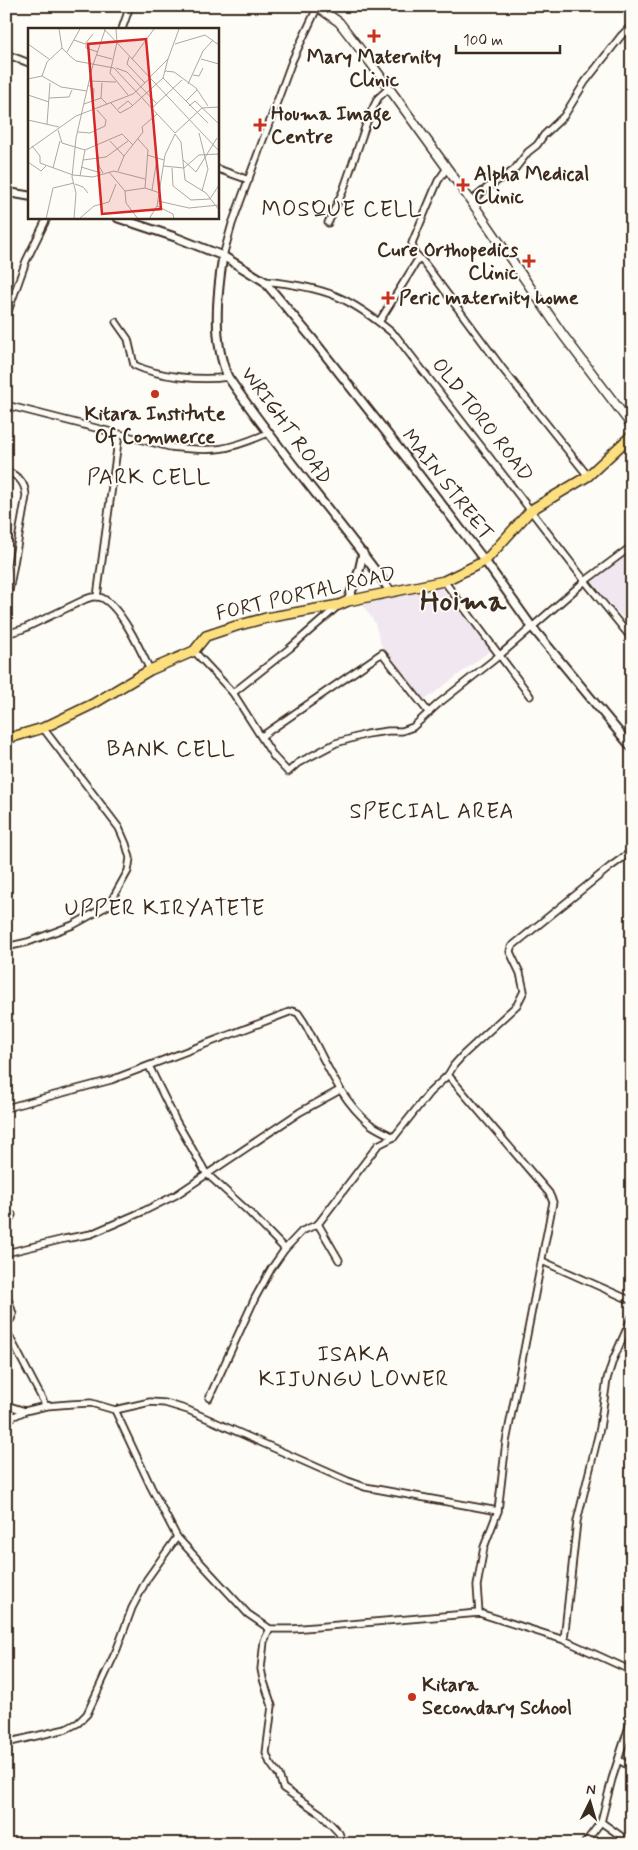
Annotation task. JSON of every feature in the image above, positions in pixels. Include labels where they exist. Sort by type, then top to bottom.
[{"type":"main road","points":[[317,7],[339,22],[448,168],[563,335],[632,426]]},
{"type":"main road","points":[[485,561],[531,510],[588,476],[632,435]]},
{"type":"main road","name":"FORT PORTAL ROAD","points":[[6,738],[43,728],[93,704],[150,670],[194,651],[206,636],[266,618],[339,605],[348,601],[444,581],[485,561]]},
{"type":"street","points":[[122,28],[130,6]]},
{"type":"street","points":[[222,256],[292,61],[317,7]]},
{"type":"street","points":[[471,201],[514,170],[528,152],[564,116],[585,82],[632,25]]},
{"type":"street","points":[[6,54],[28,63]]},
{"type":"street","points":[[328,223],[343,191],[369,116],[378,98],[388,89]]},
{"type":"street","points":[[448,168],[438,181],[412,243],[413,250],[502,368],[588,476]]},
{"type":"street","points":[[219,169],[249,180]]},
{"type":"street","points":[[6,192],[28,196]]},
{"type":"street","points":[[6,317],[26,261],[47,219]]},
{"type":"street","name":"MAIN STREET","points":[[121,219],[175,237],[222,256],[264,281],[317,344],[485,561],[532,627],[632,748]]},
{"type":"street","name":"WRIGHT ROAD","points":[[222,256],[218,310],[222,356],[228,377],[268,433],[363,552],[391,592]]},
{"type":"street","points":[[379,322],[419,258]]},
{"type":"street","name":"OLD TORO ROAD","points":[[264,281],[308,287],[345,299],[379,322],[402,343],[585,581],[632,639]]},
{"type":"street","points":[[116,322],[128,339],[134,365],[193,379],[228,377]]},
{"type":"street","points":[[6,405],[170,447],[208,451],[241,445],[268,433]]},
{"type":"street","points":[[97,597],[120,434]]},
{"type":"street","points":[[6,470],[22,481],[26,496],[6,608]]},
{"type":"street","points":[[194,651],[234,693],[274,757],[288,772],[298,763],[336,743],[367,734],[388,731],[402,732],[414,727],[438,704],[500,655],[585,581],[632,546]]},
{"type":"street","points":[[348,601],[355,586],[363,552]]},
{"type":"street","points":[[444,581],[530,696]]},
{"type":"street","points":[[6,634],[22,629],[86,599],[97,597],[108,603],[122,618],[143,653],[150,670]]},
{"type":"street","points":[[234,693],[339,605]]},
{"type":"street","points":[[262,736],[382,653],[429,713]]},
{"type":"street","points":[[6,947],[28,942],[73,925],[109,905],[128,871],[130,858],[119,828],[43,728]]},
{"type":"street","points":[[209,1398],[254,1298],[285,1249],[302,1231],[318,1224],[378,1145],[394,1137],[429,1093],[448,1075],[463,1055],[517,1005],[524,991],[520,973],[510,952],[511,947],[632,851]]},
{"type":"street","points":[[6,1108],[111,1080],[285,1012],[292,1011],[298,1013],[304,1022],[340,1090],[348,1101],[371,1125],[394,1137]]},
{"type":"street","points":[[149,1066],[175,1119],[206,1174],[249,1212],[285,1249]]},
{"type":"street","points":[[448,1075],[552,1198],[553,1202],[506,1442],[498,1511],[484,1547],[477,1586],[479,1613]]},
{"type":"street","points":[[6,1253],[64,1238],[91,1234],[144,1211],[176,1195],[300,1112],[340,1090]]},
{"type":"street","points":[[6,1226],[12,1215]]},
{"type":"street","points":[[318,1224],[339,1260]]},
{"type":"street","points":[[542,1261],[632,1301]]},
{"type":"street","points":[[6,1293],[14,1314],[11,1319],[6,1321]]},
{"type":"street","points":[[564,1640],[577,1521],[600,1428],[607,1379],[613,1360],[632,1317]]},
{"type":"street","points":[[6,1330],[46,1406]]},
{"type":"street","points":[[6,1420],[25,1411],[46,1406],[91,1404],[115,1410],[150,1402],[165,1403],[188,1410],[326,1473],[365,1487],[498,1511]]},
{"type":"street","points":[[6,1404],[25,1411]]},
{"type":"street","points":[[115,1410],[177,1537],[248,1614],[270,1629],[292,1629],[479,1613],[564,1640],[632,1671]]},
{"type":"street","points":[[6,1743],[66,1729],[78,1724],[87,1714],[117,1650],[139,1593],[177,1537]]},
{"type":"street","points":[[270,1629],[264,1641],[261,1669],[272,1706],[266,1753],[267,1759],[279,1775],[283,1788],[321,1814],[339,1834],[344,1844]]},
{"type":"street","points":[[584,1844],[601,1822],[612,1779],[632,1717]]},
{"type":"street","points":[[619,1760],[632,1768]]},
{"type":"street","points":[[601,1822],[632,1844]]},
{"type":"shaded area","points":[[632,548],[632,628],[590,581]]},
{"type":"shaded area","points":[[439,585],[491,650],[425,700],[381,645],[375,623],[359,599]]},
{"type":"place","name":"Mary Maternity Clinic","points":[[374,36]]},
{"type":"place","name":"Houma Image Centre","points":[[260,125]]},
{"type":"place","name":"Alpha Medical Clinic","points":[[463,185]]},
{"type":"place","name":"Cure Orthopedics Clinic","points":[[529,261]]},
{"type":"place","name":"Peric maternity home","points":[[388,298]]},
{"type":"place","name":"Kitara Institute Of Commerce","points":[[155,394]]},
{"type":"place","name":"Kitara Secondary School","points":[[412,1697]]},
{"type":"district","name":"MOSQUE CELL","points":[[342,210]]},
{"type":"district","name":"PARK CELL","points":[[149,478]]},
{"type":"district","name":"Hoima","points":[[463,601]]},
{"type":"district","name":"BANK CELL","points":[[171,750]]},
{"type":"district","name":"SPECIAL AREA","points":[[432,812]]},
{"type":"district","name":"UPPER KIRYATETE","points":[[165,909]]},
{"type":"district","name":"ISAKA KIJUNGU LOWER","points":[[354,1368]]}]
